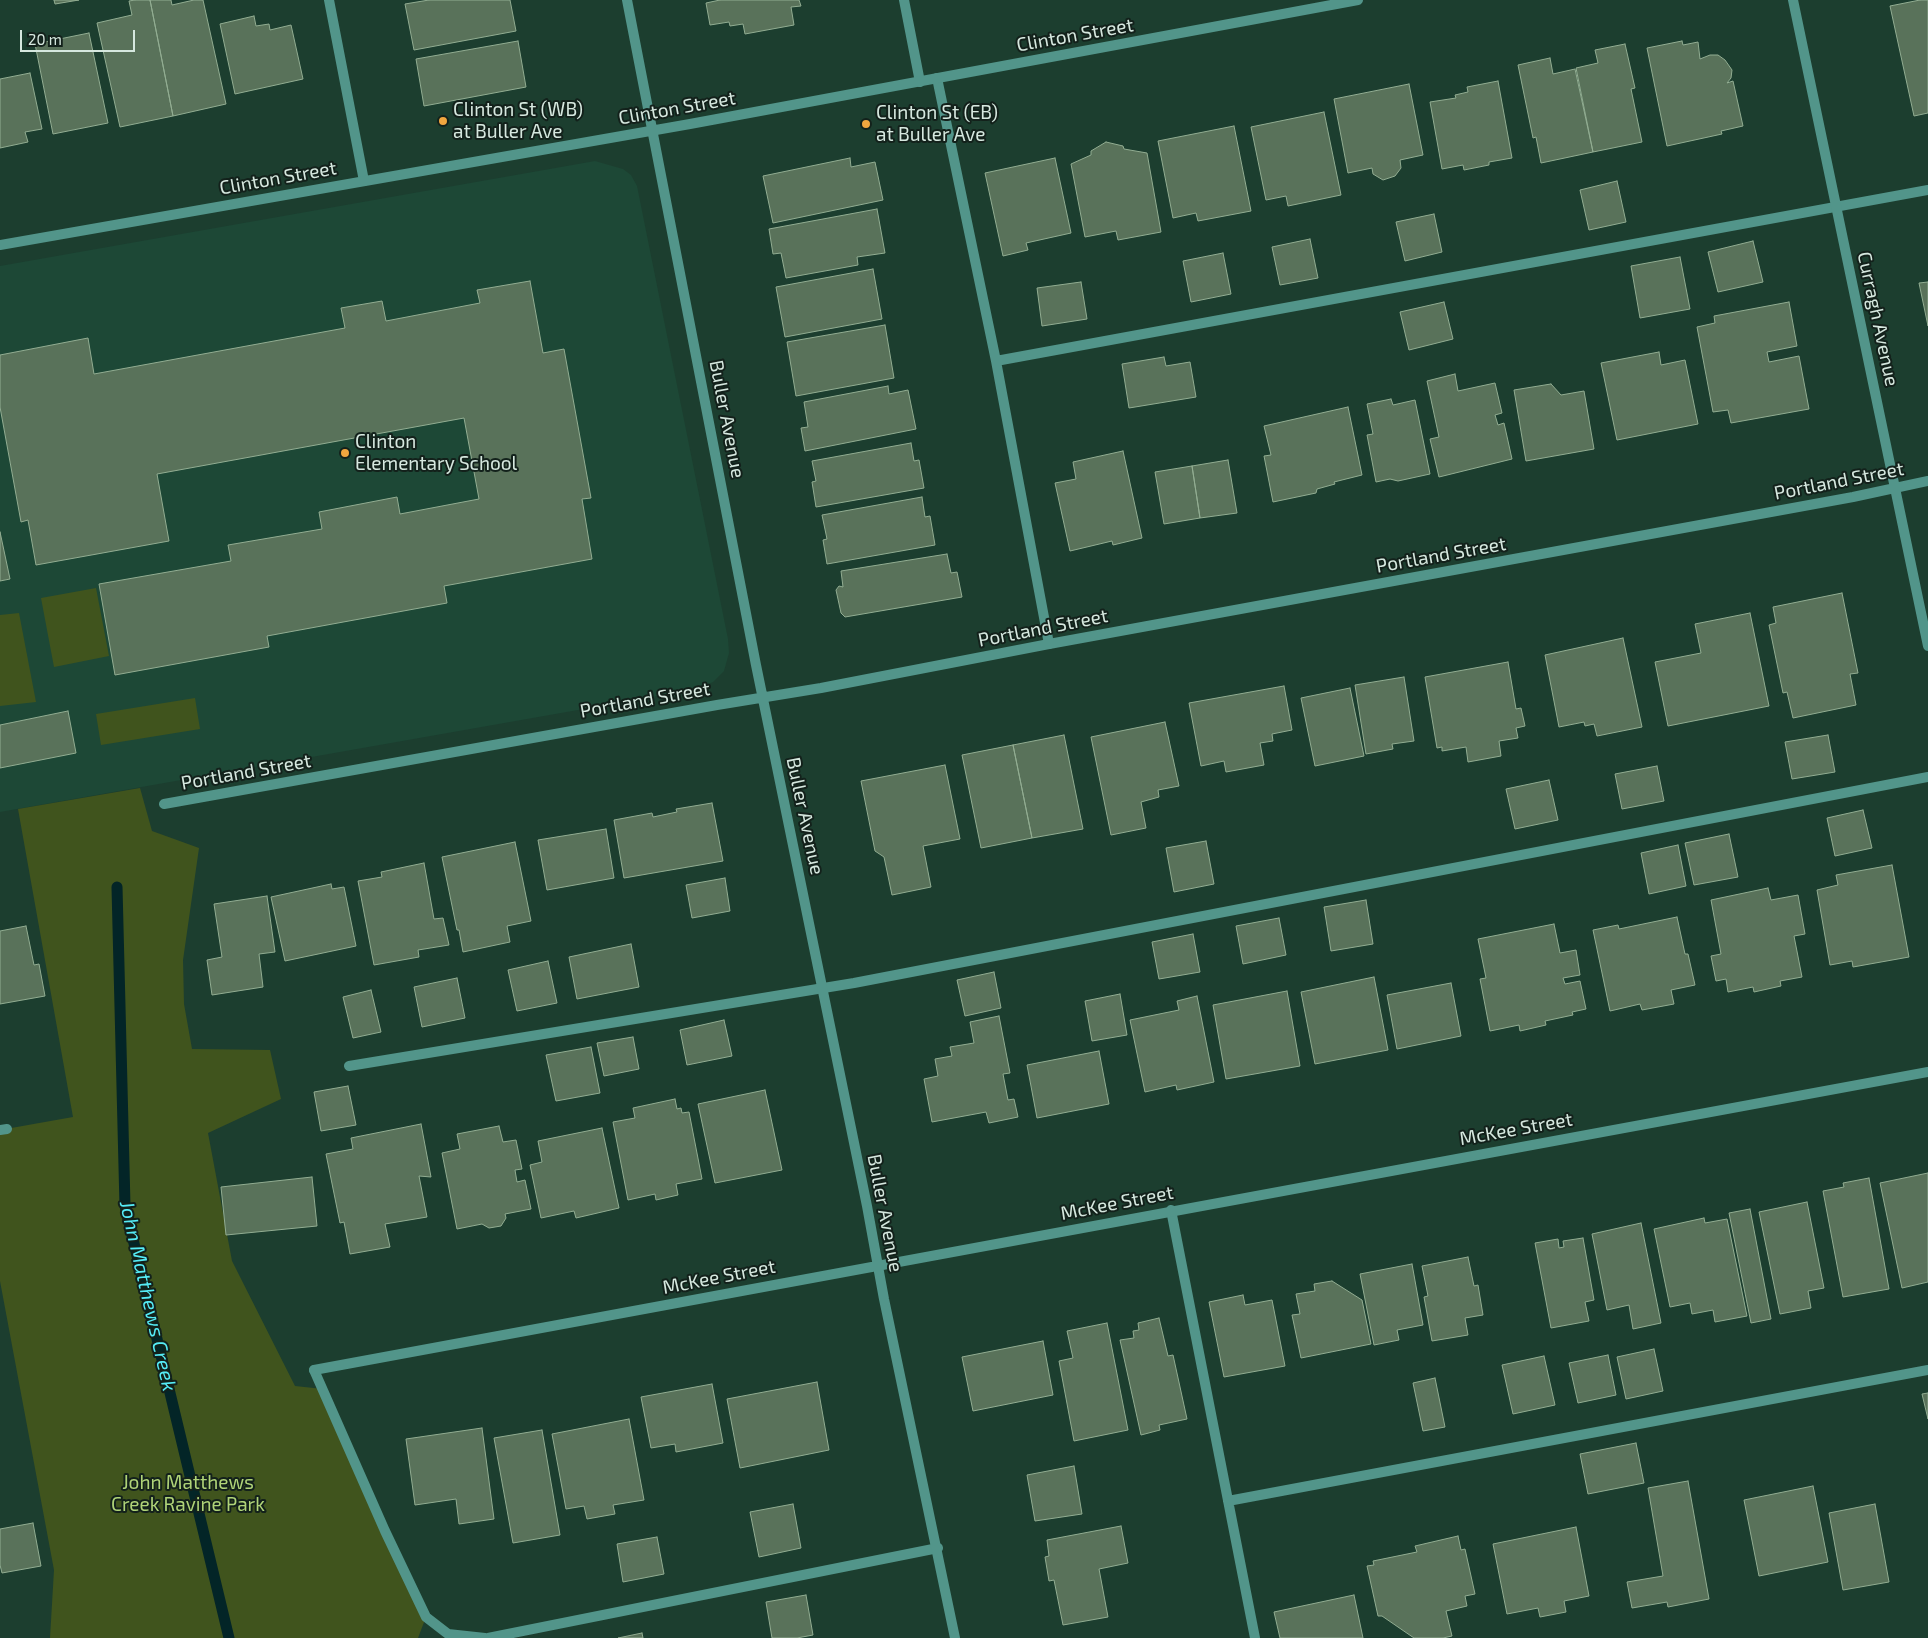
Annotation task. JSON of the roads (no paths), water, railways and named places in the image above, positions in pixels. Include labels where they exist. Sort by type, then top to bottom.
[{"type":"street","points":[[329,0],[364,181]]},
{"type":"street","name":"Buller Avenue","points":[[627,0],[763,697],[955,1638]]},
{"type":"street","points":[[904,0],[920,82]]},
{"type":"street","name":"Clinton Street","points":[[0,245],[690,124],[1358,0]]},
{"type":"street","name":"Curragh Avenue","points":[[1793,0],[1928,646]]},
{"type":"street","points":[[937,78],[996,361],[1048,644]]},
{"type":"street","points":[[996,361],[1928,190]]},
{"type":"street","name":"Portland Street","points":[[164,804],[830,686],[1928,482]]},
{"type":"street","points":[[349,1066],[822,989],[1928,777]]},
{"type":"street","name":"McKee Street","points":[[487,1638],[448,1634],[426,1618],[385,1531],[314,1370],[1171,1210],[1928,1072]]},
{"type":"street","points":[[1171,1210],[1255,1638]]},
{"type":"street","points":[[1228,1501],[1928,1370]]},
{"type":"street","points":[[487,1638],[938,1548]]},
{"type":"waterway","name":"John Matthews Creek","points":[[117,887],[125,1206],[229,1638]]},
{"type":"place","name":"Clinton St (WB) at Buller Ave","points":[[443,121]]},
{"type":"place","name":"Clinton St (EB) at Buller Ave","points":[[866,124]]},
{"type":"place","name":"Clinton Elementary School","points":[[345,453]]},
{"type":"park label","name":"John Matthews Creek Ravine Park","points":[[188,1494]]}]
